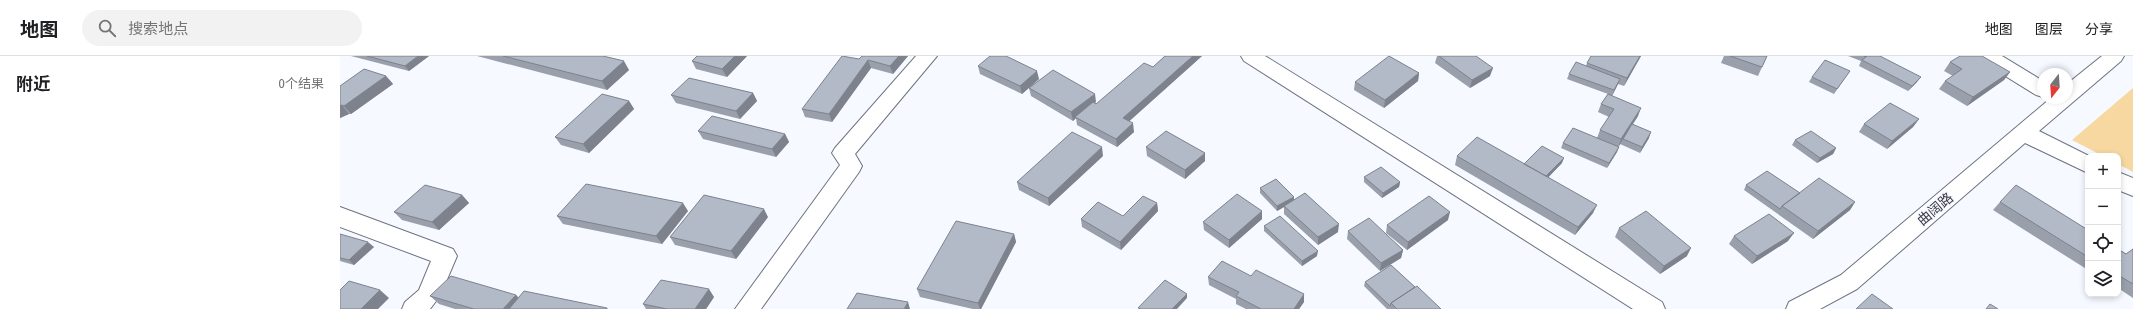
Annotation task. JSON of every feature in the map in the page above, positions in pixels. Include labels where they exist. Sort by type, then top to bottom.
[{"type":"street","points":[[746,309],[851,166],[843,153],[927,56]]},
{"type":"street","points":[[1250,56],[1653,309]]},
{"type":"street","points":[[1988,56],[2037,84]]},
{"type":"street","name":"曲阔路","points":[[2073,85],[2114,56]]},
{"type":"street","name":"曲阔路","points":[[1798,309],[1849,282],[2024,133],[2051,104]]},
{"type":"street","points":[[2024,133],[2085,164]]},
{"type":"street","points":[[2121,182],[2133,188]]},
{"type":"street","points":[[340,216],[341,218],[445,256],[428,296],[414,309]]},
{"type":"shaded area","points":[[2133,88],[2133,172],[2121,166],[2121,153],[2097,153],[2072,140]]},
{"type":"building","points":[[367,56],[418,56],[405,66]]},
{"type":"building","points":[[503,56],[603,56],[624,61],[602,81]]},
{"type":"building","points":[[697,56],[735,56],[722,69],[692,61]]},
{"type":"building","points":[[842,56],[859,59],[862,56],[899,56],[890,66],[868,60],[829,114],[802,109]]},
{"type":"building","points":[[990,56],[1006,56],[1037,71],[1020,86],[978,66]]},
{"type":"building","points":[[1165,56],[1193,56],[1123,118],[1133,123],[1116,139],[1075,117],[1093,102],[1096,104],[1144,63],[1153,67]]},
{"type":"building","points":[[1389,56],[1419,73],[1385,100],[1355,82]]},
{"type":"building","points":[[1439,56],[1476,56],[1493,68],[1472,80]]},
{"type":"building","points":[[1591,56],[1640,56],[1627,78],[1587,63]]},
{"type":"building","points":[[1730,56],[1767,56],[1762,67]]},
{"type":"building","points":[[1867,56],[1880,56],[1921,77],[1912,86],[1862,60]]},
{"type":"building","points":[[1960,56],[1982,56],[2010,72],[1973,97],[1945,81],[1962,69],[1950,62]]},
{"type":"building","points":[[1825,60],[1850,71],[1837,89],[1812,77]]},
{"type":"building","points":[[1576,62],[1620,79],[1614,90],[1569,74]]},
{"type":"building","points":[[364,69],[386,76],[344,106],[340,106],[340,86]]},
{"type":"building","points":[[1053,70],[1095,94],[1071,112],[1029,88]]},
{"type":"building","points":[[689,78],[753,93],[736,111],[671,95]]},
{"type":"building","points":[[602,94],[629,101],[583,144],[555,137]]},
{"type":"building","points":[[1608,94],[1641,108],[1621,139],[1600,130],[1614,109],[1601,104]]},
{"type":"building","points":[[1890,103],[1919,119],[1892,141],[1864,124]]},
{"type":"building","points":[[712,116],[785,134],[772,149],[698,131]]},
{"type":"building","points":[[1632,124],[1651,132],[1642,147],[1623,139]]},
{"type":"building","points":[[1573,128],[1619,147],[1609,163],[1563,143]]},
{"type":"building","points":[[1166,131],[1205,153],[1185,170],[1146,147]]},
{"type":"building","points":[[1811,131],[1836,148],[1820,158],[1795,140]]},
{"type":"building","points":[[1072,132],[1102,147],[1048,198],[1017,182]]},
{"type":"building","points":[[1477,137],[1597,205],[1578,227],[1457,156]]},
{"type":"building","points":[[1542,146],[1564,158],[1546,176],[1524,164]]},
{"type":"building","points":[[1381,167],[1400,182],[1383,193],[1364,177]]},
{"type":"building","points":[[1767,171],[1800,193],[1780,209],[1746,185]]},
{"type":"building","points":[[1819,178],[1855,202],[1818,231],[1782,206]]},
{"type":"building","points":[[1276,179],[1294,197],[1277,206],[1260,188]]},
{"type":"building","points":[[586,184],[683,203],[656,236],[557,216]]},
{"type":"building","points":[[425,185],[462,195],[432,222],[394,212]]},
{"type":"building","points":[[2016,185],[2085,228],[2085,255],[2000,202]]},
{"type":"building","points":[[1305,193],[1339,224],[1318,237],[1284,206]]},
{"type":"building","points":[[1237,194],[1262,211],[1229,240],[1203,222]]},
{"type":"building","points":[[704,195],[764,209],[731,251],[670,237]]},
{"type":"building","points":[[1143,196],[1157,203],[1120,242],[1081,219],[1098,202],[1123,216]]},
{"type":"building","points":[[1429,196],[1450,212],[1408,242],[1387,225]]},
{"type":"building","points":[[1646,211],[1691,248],[1664,266],[1619,228]]},
{"type":"building","points":[[1769,214],[1794,233],[1757,256],[1734,236]]},
{"type":"building","points":[[1280,216],[1318,251],[1302,261],[1264,226]]},
{"type":"building","points":[[1369,218],[1403,250],[1381,263],[1348,231]]},
{"type":"building","points":[[956,221],[1014,234],[978,303],[917,289]]},
{"type":"building","points":[[340,234],[368,242],[349,260],[340,258]]},
{"type":"building","points":[[2133,249],[2133,284],[2121,277],[2121,251],[2126,254]]},
{"type":"building","points":[[1222,261],[1251,276],[1256,270],[1304,294],[1294,309],[1261,309],[1236,296],[1239,292],[1208,277]]},
{"type":"building","points":[[1391,265],[1415,287],[1391,303],[1390,306],[1365,282]]},
{"type":"building","points":[[451,276],[516,295],[503,309],[474,309],[430,296]]},
{"type":"building","points":[[661,280],[709,289],[695,309],[667,309],[643,304]]},
{"type":"building","points":[[1165,280],[1187,294],[1172,309],[1138,308]]},
{"type":"building","points":[[349,281],[380,290],[361,309],[340,309],[340,290]]},
{"type":"building","points":[[1417,286],[1441,309],[1397,309],[1391,303]]},
{"type":"building","points":[[524,291],[607,308],[607,309],[509,309]]},
{"type":"building","points":[[857,293],[908,302],[904,309],[847,309]]},
{"type":"building","points":[[1872,294],[1893,309],[1856,309]]},
{"type":"building","points":[[1990,304],[1998,309],[1986,309]]}]
